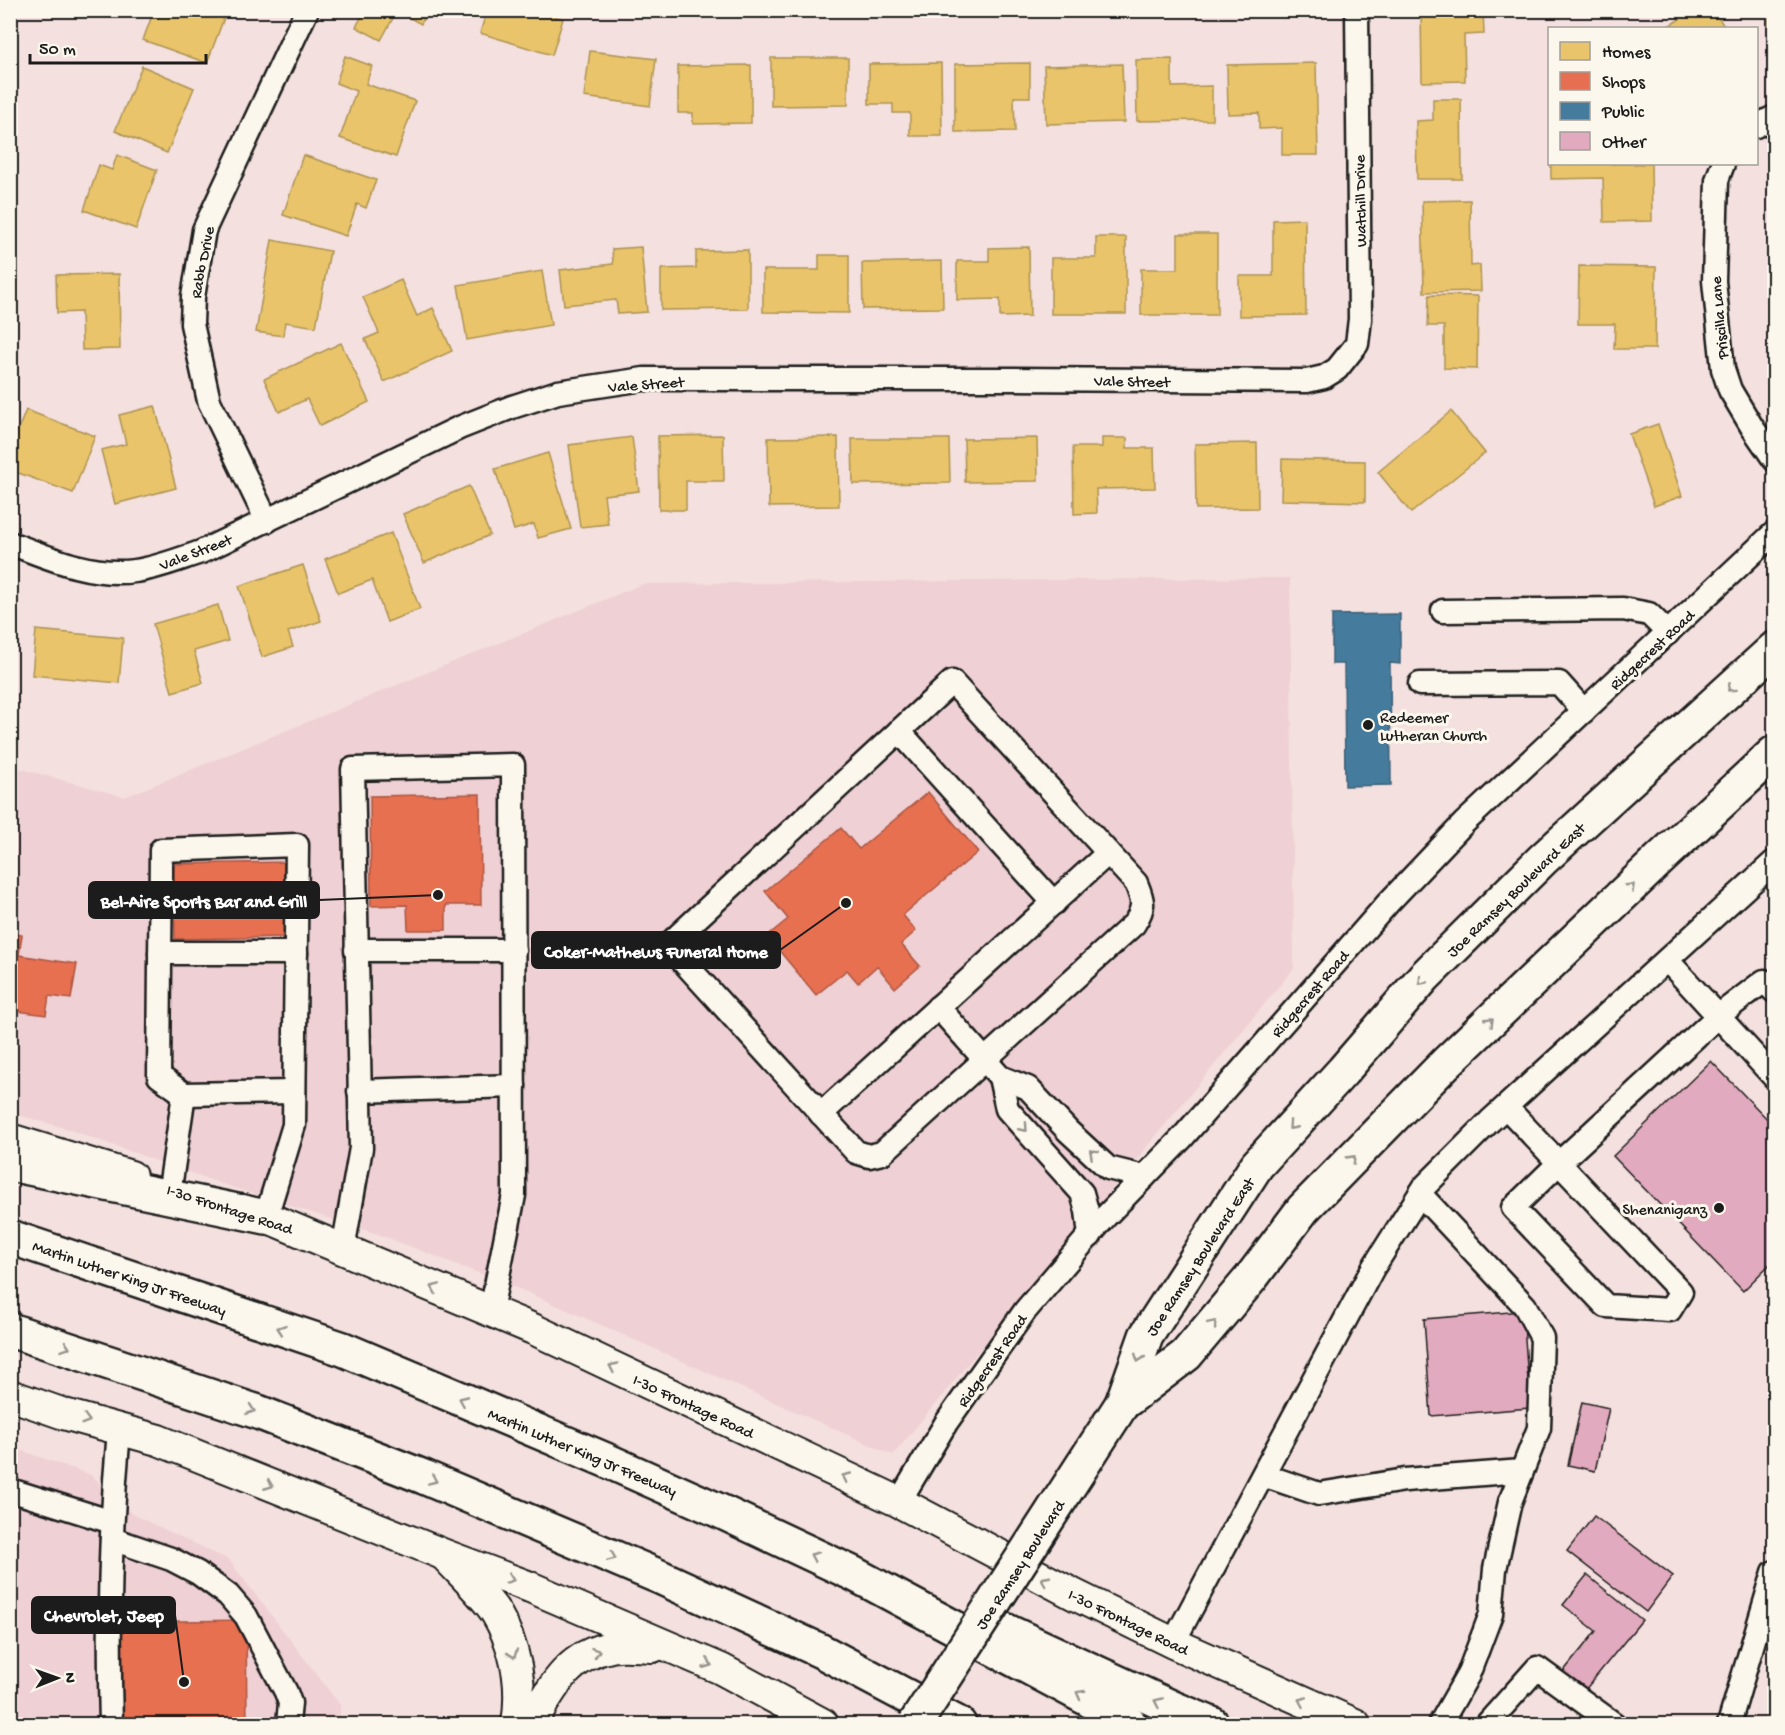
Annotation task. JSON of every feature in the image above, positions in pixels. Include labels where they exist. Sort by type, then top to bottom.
[{"type":"highway","name":"Joe Ramsey Boulevard East","points":[[1122,1404],[1146,1336],[1257,1165],[1433,969],[1544,859],[1774,649]]},
{"type":"highway","points":[[1122,1404],[1186,1355],[1251,1278],[1303,1209],[1446,1063],[1774,753]]},
{"type":"highway","points":[[10,1164],[267,1217]]},
{"type":"highway","name":"Martin Luther King Jr Freeway","points":[[10,1237],[343,1349],[629,1470],[854,1574],[1088,1698],[1130,1725]]},
{"type":"highway","points":[[10,1330],[258,1412],[424,1476],[660,1577],[821,1650],[959,1725]]},
{"type":"highway","name":"Joe Ramsey Boulevard","points":[[915,1725],[1122,1404]]},
{"type":"highway","points":[[854,1574],[927,1593],[1212,1725]]},
{"type":"main road","name":"I-30 Frontage Road","points":[[10,1139],[267,1217],[533,1329],[899,1502],[1075,1595],[1173,1643],[1355,1725]]},
{"type":"main road","points":[[10,1395],[64,1414],[158,1440],[530,1587],[668,1648],[722,1669],[823,1725]]},
{"type":"main road","points":[[445,1555],[495,1612],[516,1658],[520,1705],[517,1725]]},
{"type":"main road","points":[[531,1725],[557,1680],[580,1658],[612,1646],[668,1648]]},
{"type":"street","name":"Rabb Drive","points":[[267,521],[210,401],[192,324],[192,297],[204,230],[307,10]]},
{"type":"street","name":"Watchill Drive","points":[[1324,377],[1337,369],[1357,344],[1360,320],[1357,10]]},
{"type":"street","points":[[1758,125],[1774,117]]},
{"type":"street","name":"Priscilla Lane","points":[[1724,165],[1717,180],[1714,281],[1723,369],[1730,390],[1774,459]]},
{"type":"street","name":"Vale Street","points":[[10,543],[58,562],[98,570],[132,571],[157,567],[201,552],[459,428],[512,406],[558,392],[644,379],[1260,382],[1306,381],[1324,377]]},
{"type":"street","name":"Ridgecrest Road","points":[[899,1502],[946,1423],[1025,1311],[1090,1236],[1182,1138],[1388,903],[1464,823],[1774,533]]},
{"type":"street","points":[[1443,611],[1623,609],[1649,614],[1668,633]]},
{"type":"street","points":[[952,681],[1137,883],[1142,898],[1142,911],[1134,924],[882,1153],[869,1156],[856,1152],[668,945],[899,731],[952,681]]},
{"type":"street","points":[[1420,684],[1559,683],[1584,711]]},
{"type":"street","points":[[899,731],[1054,903]]},
{"type":"street","points":[[343,1249],[360,1148],[353,769],[513,765],[514,1195],[491,1311]]},
{"type":"street","points":[[267,1217],[294,1125],[297,845],[161,850],[159,1076],[184,1094],[294,1092]]},
{"type":"street","points":[[821,1114],[1108,853]]},
{"type":"street","points":[[1173,1643],[1373,1268],[1425,1186],[1506,1107],[1774,862]]},
{"type":"street","points":[[356,950],[514,950]]},
{"type":"street","points":[[160,953],[296,953]]},
{"type":"street","points":[[1667,960],[1774,1077]]},
{"type":"street","points":[[1506,1107],[1559,1163],[1681,1292],[1670,1310],[1606,1306],[1513,1208],[1559,1163],[1718,1016],[1764,981],[1774,991]]},
{"type":"street","points":[[938,1007],[1000,1077],[1028,1088],[1068,1131],[1108,1168],[1144,1177]]},
{"type":"street","points":[[1000,1077],[1007,1109],[1082,1192],[1090,1236]]},
{"type":"street","points":[[359,1091],[514,1086]]},
{"type":"street","points":[[170,1188],[184,1094]]},
{"type":"street","points":[[1420,1194],[1525,1306],[1542,1338],[1539,1428],[1510,1502],[1495,1569],[1491,1614],[1468,1675],[1440,1725]]},
{"type":"street","points":[[111,1725],[112,1531],[119,1430]]},
{"type":"street","points":[[1263,1475],[1319,1494],[1406,1480],[1522,1471]]},
{"type":"street","points":[[10,1490],[112,1531],[171,1559],[198,1573],[228,1595],[246,1616],[286,1692],[290,1703],[291,1724]]},
{"type":"street","points":[[1729,1725],[1774,1572]]},
{"type":"street","points":[[1487,1725],[1537,1668],[1614,1725]]},
{"type":"shaded area","points":[[1290,578],[1294,968],[893,1455],[527,1292],[381,1235],[216,1182],[62,1127],[11,1113],[10,766],[125,797],[643,584]]},
{"type":"shaded area","points":[[11,1447],[91,1475],[132,1514],[229,1560],[340,1705],[340,1724],[11,1724]]},
{"type":"building: Homes","points":[[154,10],[227,10],[207,63],[143,40]]},
{"type":"building: Homes","points":[[365,10],[428,10],[421,24],[397,11],[381,40],[356,27]]},
{"type":"building: Homes","points":[[487,10],[536,10],[563,19],[552,55],[480,33]]},
{"type":"building: Homes","points":[[1421,10],[1483,10],[1484,34],[1464,35],[1465,81],[1422,82]]},
{"type":"building: Homes","points":[[1674,10],[1714,10],[1724,27],[1667,27],[1680,19]]},
{"type":"building: Homes","points":[[1769,10],[1774,10],[1774,43],[1770,43]]},
{"type":"building: Homes","points":[[590,51],[656,59],[650,106],[584,97]]},
{"type":"building: Homes","points":[[345,56],[372,66],[366,84],[415,101],[396,157],[340,138],[356,91],[336,83]]},
{"type":"building: Homes","points":[[771,58],[848,58],[848,105],[771,106]]},
{"type":"building: Homes","points":[[1172,59],[1172,87],[1212,86],[1212,120],[1137,121],[1136,60]]},
{"type":"building: Homes","points":[[941,63],[942,136],[910,136],[910,113],[893,113],[893,104],[869,104],[869,64]]},
{"type":"building: Homes","points":[[1030,63],[1030,97],[1014,97],[1015,131],[955,132],[955,64]]},
{"type":"building: Homes","points":[[1316,63],[1318,155],[1282,155],[1282,128],[1259,129],[1259,113],[1228,114],[1227,65]]},
{"type":"building: Homes","points":[[1122,64],[1124,122],[1046,124],[1044,66]]},
{"type":"building: Homes","points":[[751,65],[751,123],[693,124],[693,113],[678,113],[678,66]]},
{"type":"building: Homes","points":[[142,66],[194,88],[167,153],[115,131]]},
{"type":"building: Homes","points":[[1433,99],[1461,99],[1462,179],[1417,179],[1416,121],[1433,120]]},
{"type":"building: Homes","points":[[117,155],[157,170],[136,229],[84,210],[99,165],[112,170]]},
{"type":"building: Homes","points":[[303,155],[376,180],[366,208],[357,204],[346,236],[283,215]]},
{"type":"building: Homes","points":[[1551,165],[1651,165],[1652,221],[1604,222],[1603,178],[1551,179]]},
{"type":"building: Homes","points":[[1470,200],[1471,266],[1480,265],[1481,291],[1424,292],[1422,201]]},
{"type":"building: Homes","points":[[1305,219],[1306,315],[1239,316],[1239,276],[1273,276],[1273,220]]},
{"type":"building: Homes","points":[[1178,234],[1217,234],[1217,315],[1141,315],[1141,269],[1178,269]]},
{"type":"building: Homes","points":[[1096,237],[1126,237],[1126,314],[1051,314],[1051,258],[1096,258]]},
{"type":"building: Homes","points":[[272,240],[330,251],[316,327],[285,322],[283,336],[256,332]]},
{"type":"building: Homes","points":[[641,247],[647,312],[618,314],[616,300],[564,305],[560,270],[613,264],[612,249]]},
{"type":"building: Homes","points":[[1029,247],[1030,316],[1000,317],[1000,299],[957,300],[957,261],[989,261],[989,248]]},
{"type":"building: Homes","points":[[748,250],[748,309],[661,310],[661,269],[696,268],[696,251]]},
{"type":"building: Homes","points":[[819,255],[849,255],[849,313],[763,312],[763,270],[819,270]]},
{"type":"building: Homes","points":[[942,261],[943,308],[863,309],[862,263]]},
{"type":"building: Homes","points":[[1579,266],[1656,267],[1655,349],[1614,349],[1615,324],[1578,324]]},
{"type":"building: Homes","points":[[542,271],[551,325],[467,340],[458,285]]},
{"type":"building: Homes","points":[[119,274],[120,349],[82,350],[81,312],[57,313],[56,275]]},
{"type":"building: Homes","points":[[401,280],[417,316],[433,308],[452,351],[384,382],[365,339],[379,333],[363,297]]},
{"type":"building: Homes","points":[[1429,295],[1478,296],[1477,369],[1444,368],[1444,326],[1428,326]]},
{"type":"building: Homes","points":[[341,343],[369,402],[320,426],[307,399],[279,412],[264,379]]},
{"type":"building: Homes","points":[[155,406],[176,488],[115,504],[101,450],[126,444],[119,415]]},
{"type":"building: Homes","points":[[26,410],[95,436],[73,493],[10,470],[10,450]]},
{"type":"building: Homes","points":[[1451,411],[1485,453],[1411,513],[1378,472]]},
{"type":"building: Homes","points":[[1658,424],[1682,496],[1654,506],[1629,434]]},
{"type":"building: Homes","points":[[723,435],[724,481],[686,481],[686,510],[659,510],[658,436]]},
{"type":"building: Homes","points":[[632,437],[639,491],[604,495],[608,524],[580,527],[569,445]]},
{"type":"building: Homes","points":[[838,437],[839,506],[769,507],[768,438]]},
{"type":"building: Homes","points":[[1037,438],[1038,481],[965,482],[964,439]]},
{"type":"building: Homes","points":[[1102,438],[1127,438],[1127,448],[1154,448],[1155,488],[1096,489],[1097,513],[1074,514],[1073,447],[1102,447]]},
{"type":"building: Homes","points":[[852,439],[949,439],[950,483],[853,484]]},
{"type":"building: Homes","points":[[1257,443],[1258,508],[1196,509],[1195,444]]},
{"type":"building: Homes","points":[[548,453],[571,529],[538,538],[534,524],[514,530],[495,469]]},
{"type":"building: Homes","points":[[1282,459],[1365,461],[1365,502],[1281,500]]},
{"type":"building: Homes","points":[[469,486],[490,535],[424,563],[403,514]]},
{"type":"building: Homes","points":[[391,533],[420,609],[387,622],[372,580],[338,593],[325,559]]},
{"type":"building: Homes","points":[[303,565],[321,621],[288,632],[293,647],[262,657],[239,586]]},
{"type":"building: Homes","points":[[218,605],[228,641],[194,651],[203,683],[172,692],[153,624]]},
{"type":"building: Homes","points":[[36,630],[123,638],[119,683],[32,675]]},
{"type":"building: Shops","points":[[928,792],[978,852],[903,915],[916,931],[901,944],[920,966],[895,988],[877,966],[858,983],[847,970],[816,995],[767,936],[788,919],[765,891],[841,828],[859,849]]},
{"type":"building: Shops","points":[[480,794],[481,905],[446,905],[446,930],[408,930],[407,905],[371,906],[370,796]]},
{"type":"building: Shops","points":[[284,862],[285,937],[175,939],[174,864]]},
{"type":"building: Shops","points":[[10,933],[22,935],[19,955],[77,964],[71,999],[49,996],[46,1015],[10,1010]]},
{"type":"building: Shops","points":[[246,1620],[247,1724],[122,1724],[120,1622]]},
{"type":"building: Public","name":"Redeemer Lutheran Church","points":[[1400,614],[1400,664],[1390,663],[1391,785],[1345,786],[1344,664],[1332,664],[1332,615]]},
{"type":"building: Other","name":"Shenaniganz","points":[[1711,1061],[1774,1126],[1774,1260],[1743,1291],[1613,1156]]},
{"type":"building: Other","points":[[1523,1311],[1530,1408],[1431,1416],[1424,1319]]},
{"type":"building: Other","points":[[1582,1402],[1609,1408],[1595,1471],[1568,1465]]},
{"type":"building: Other","points":[[1594,1516],[1673,1576],[1646,1612],[1567,1551]]},
{"type":"building: Other","points":[[1587,1575],[1642,1620],[1585,1690],[1563,1672],[1596,1631],[1563,1605]]},
{"type":"place","name":"Redeemer Lutheran Church","points":[[1368,725]]},
{"type":"place","name":"Bel-Aire Sports Bar and Grill","points":[[438,895]]},
{"type":"place","name":"Coker-Mathews Funeral Home","points":[[846,903]]},
{"type":"place","name":"Shenaniganz","points":[[1719,1208]]},
{"type":"place","name":"Chevrolet, Jeep","points":[[184,1682]]}]
